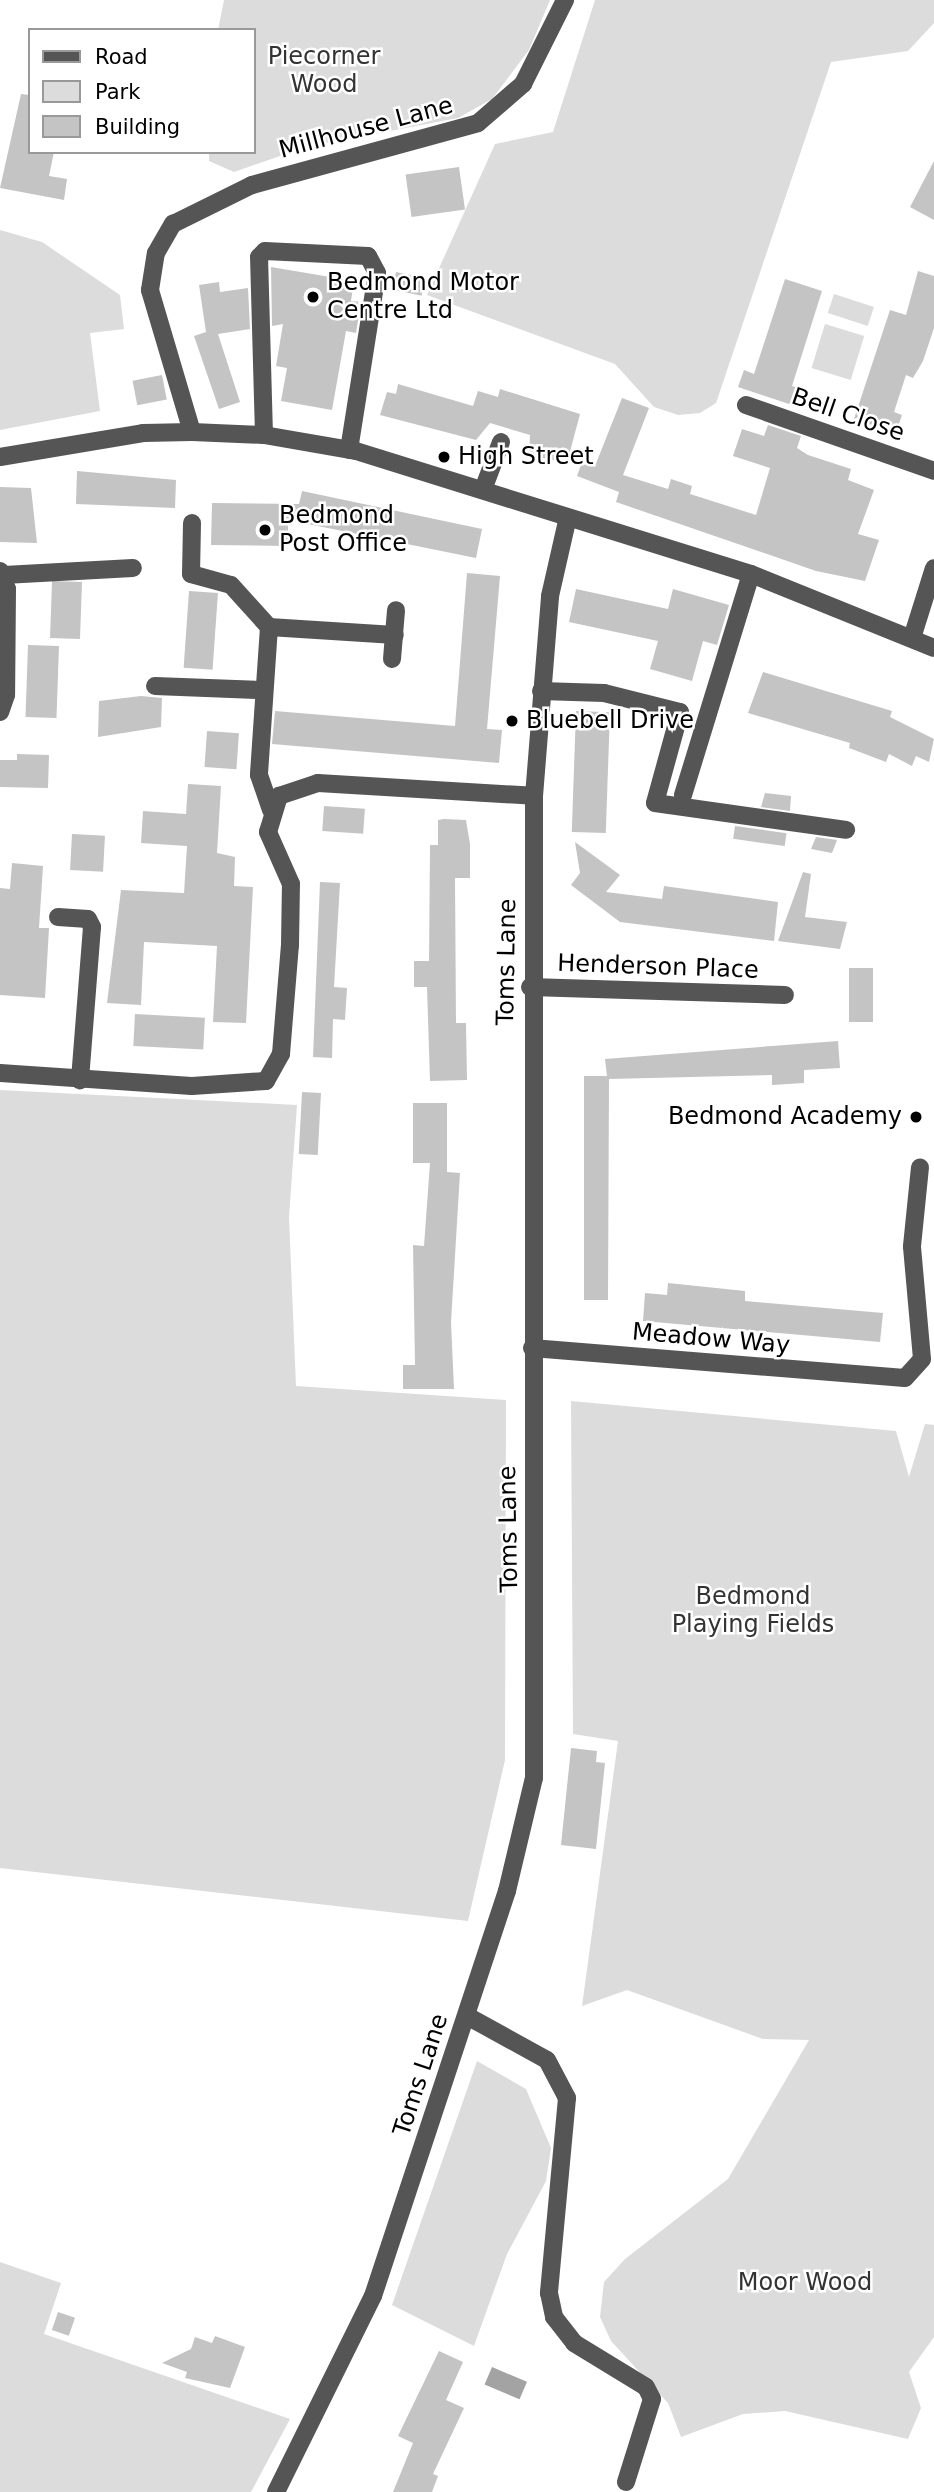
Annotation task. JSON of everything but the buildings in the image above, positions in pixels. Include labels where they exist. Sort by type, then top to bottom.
[{"type":"street","name":"Millhouse Lane","points":[[192,432],[150,290],[156,253],[173,224],[251,185],[478,123],[523,84],[565,0]]},
{"type":"street","points":[[264,435],[259,257],[265,251],[368,256],[377,273],[349,450]]},
{"type":"street","name":"Bell Close","points":[[746,405],[934,471]]},
{"type":"street","points":[[0,457],[143,433],[192,432],[264,435],[349,450],[485,487],[566,520],[751,574],[934,648]]},
{"type":"street","points":[[485,487],[501,442]]},
{"type":"street","name":"Toms Lane","points":[[276,2492],[373,2296],[524,1836],[534,1778],[530,987],[534,796],[550,596],[566,520]]},
{"type":"street","points":[[192,523],[191,574],[231,585],[269,627],[394,635]]},
{"type":"street","points":[[0,712],[6,695],[2,573],[132,568]]},
{"type":"street","points":[[912,638],[934,568]]},
{"type":"street","points":[[683,795],[751,574]]},
{"type":"street","points":[[392,659],[396,610]]},
{"type":"street","points":[[269,627],[261,690],[260,783],[271,810]]},
{"type":"street","points":[[155,686],[261,690]]},
{"type":"street","points":[[541,691],[604,692],[680,712],[655,803],[846,830]]},
{"type":"street","points":[[0,1073],[80,1081],[250,1087],[275,1068],[292,897],[268,832],[271,810],[287,789],[318,783],[534,796]]},
{"type":"street","points":[[58,917],[88,919],[92,928],[80,1081]]},
{"type":"street","name":"Henderson Place","points":[[530,987],[785,995]]},
{"type":"street","name":"Meadow Way","points":[[532,1348],[885,1379],[914,1373],[922,1359],[912,1247],[920,1167]]},
{"type":"street","points":[[467,2016],[547,2060],[567,2098],[549,2293],[554,2317],[574,2343],[646,2387],[652,2399],[626,2482]]},
{"type":"green space","name":"Piecorner Wood","points":[[224,0],[550,0],[529,50],[492,99],[458,118],[306,147],[234,172],[209,161],[209,154],[256,154],[256,28],[218,28]]},
{"type":"green space","points":[[595,0],[934,0],[934,23],[908,51],[831,62],[716,403],[700,413],[678,415],[654,407],[615,364],[427,295],[495,144],[553,132]]},
{"type":"green space","points":[[0,230],[42,242],[120,295],[124,329],[90,333],[100,411],[0,430]]},
{"type":"green space","points":[[834,294],[874,307],[868,326],[828,313]]},
{"type":"green space","points":[[825,324],[864,336],[851,380],[812,368]]},
{"type":"green space","points":[[0,1090],[297,1105],[289,1217],[296,1386],[506,1400],[505,1760],[468,1921],[0,1868]]},
{"type":"green space","name":"Bedmond Playing Fields","points":[[571,1401],[896,1431],[909,1477],[925,1424],[934,1425],[934,2337],[909,2372],[921,2408],[908,2439],[785,2411],[743,2414],[681,2437],[668,2403],[611,2341],[600,2317],[604,2282],[625,2259],[728,2179],[809,2040],[763,2039],[627,1990],[582,2006],[618,1741],[573,1734]]},
{"type":"green space","points":[[477,2061],[526,2089],[551,2148],[546,2181],[507,2254],[474,2346],[392,2305]]},
{"type":"green space","points":[[0,2262],[61,2283],[44,2334],[290,2419],[251,2492],[0,2492]]},
{"type":"shaded area","points":[[492,2367],[527,2382],[520,2399],[485,2384]]},
{"type":"place","name":"Bedmond Motor Centre Ltd","points":[[313,297]]},
{"type":"place","name":"High Street","points":[[444,457]]},
{"type":"place","name":"Bedmond Post Office","points":[[265,530]]},
{"type":"place","name":"Bluebell Drive","points":[[512,721]]},
{"type":"place","name":"Bedmond Academy","points":[[916,1117]]},
{"type":"park label","name":"Moor Wood","points":[[805,2283]]}]
